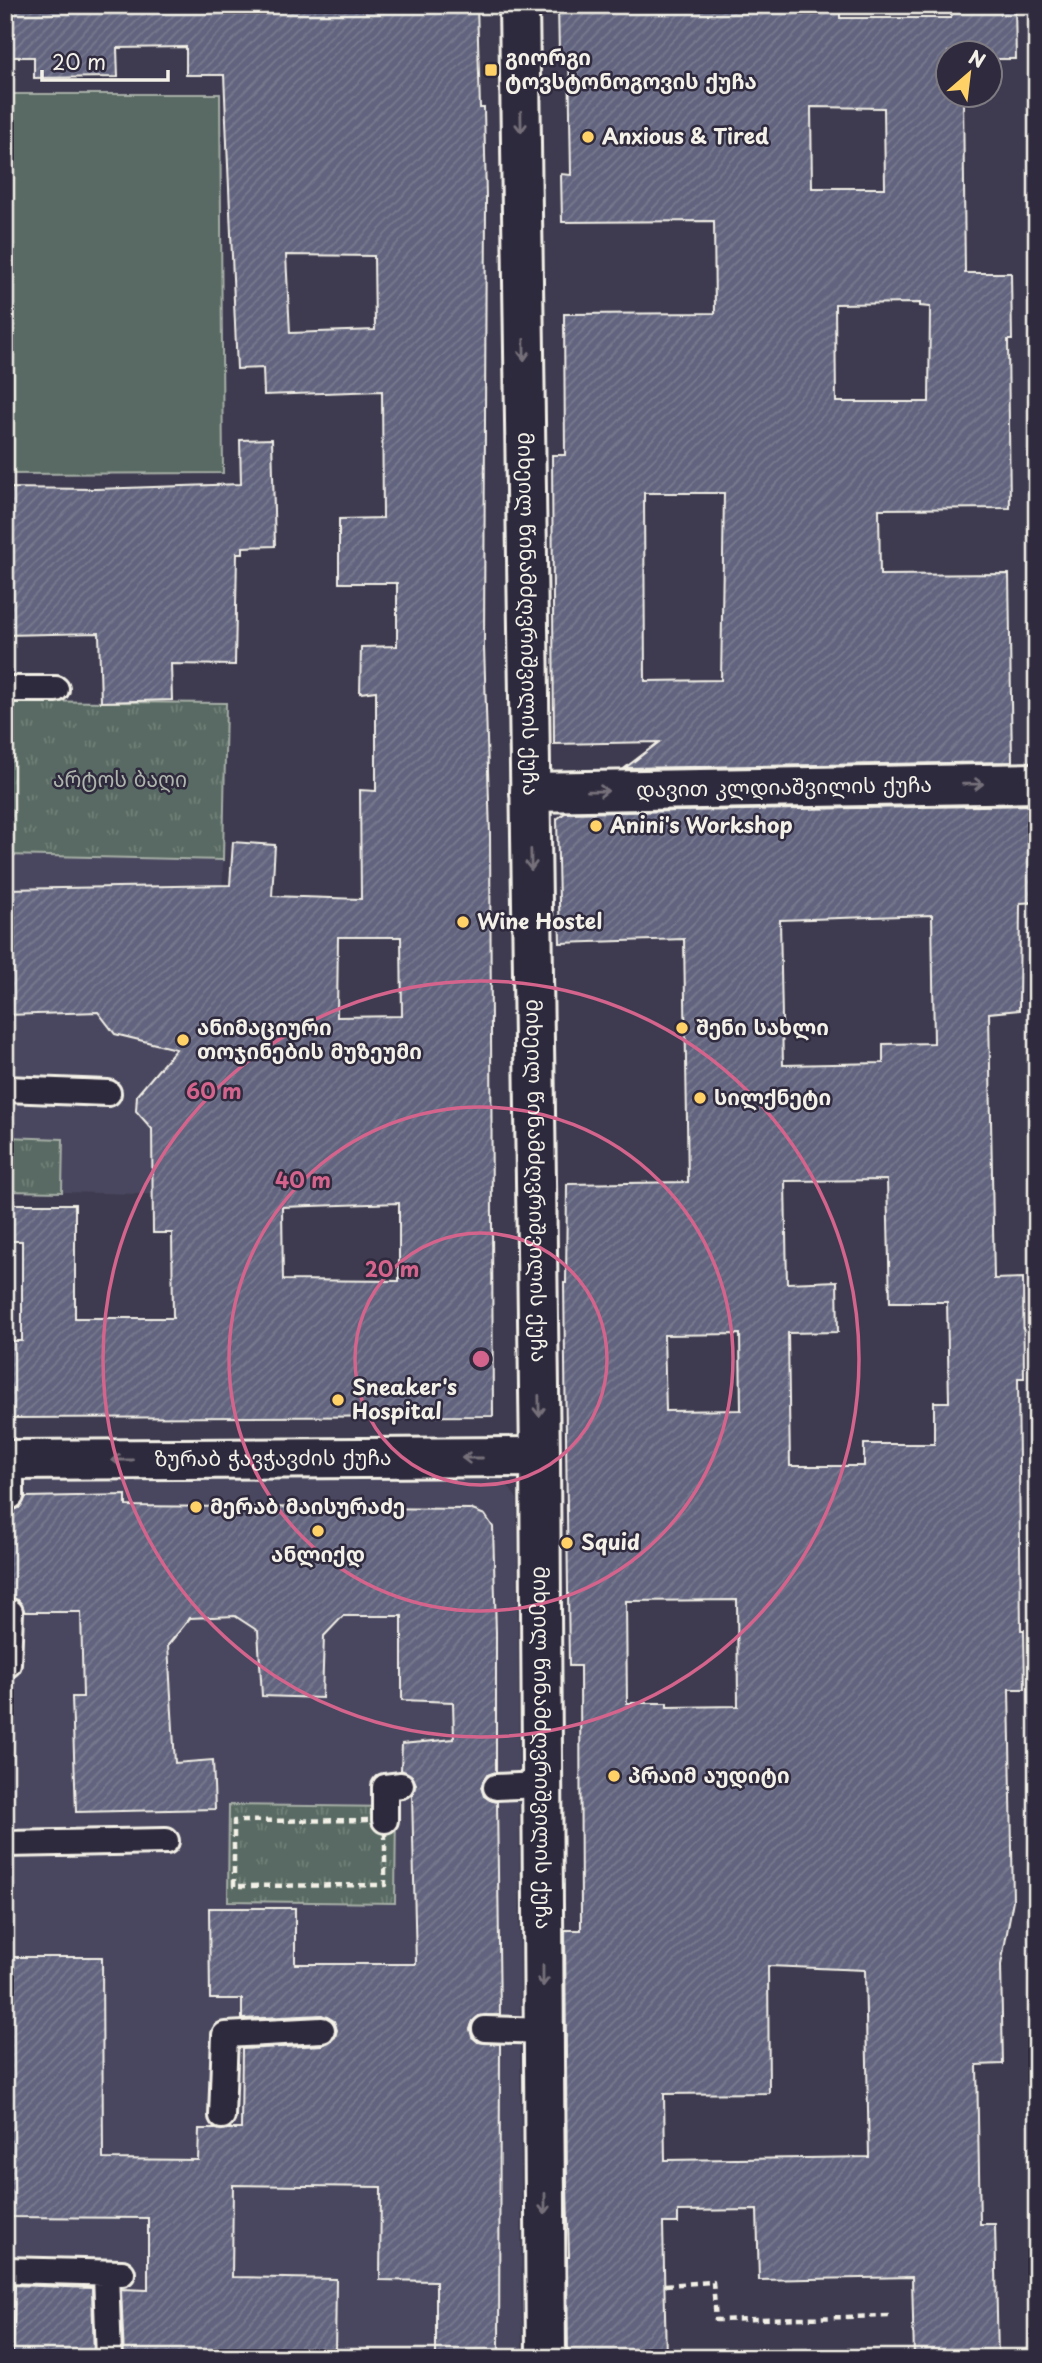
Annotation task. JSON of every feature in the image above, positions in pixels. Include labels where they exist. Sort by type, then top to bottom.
[{"type":"street","name":"მიხეილ წინამძღვრიშვილის ქუჩა","points":[[519,5],[540,1457],[546,2358]]},
{"type":"street","name":"დავით კლდიაშვილის ქუჩა","points":[[530,792],[1037,783]]},
{"type":"street","name":"ზურაბ ჭავჭავძის ქუჩა","points":[[9,1472],[540,1457]]},
{"type":"lane","points":[[5,690],[56,689]]},
{"type":"lane","points":[[5,1089],[108,1093]]},
{"type":"lane","points":[[9,1664],[10,1612]]},
{"type":"lane","points":[[385,1820],[385,1787],[401,1785]]},
{"type":"lane","points":[[496,1787],[542,1785]]},
{"type":"lane","points":[[5,1844],[166,1841]]},
{"type":"lane","points":[[485,2029],[544,2031]]},
{"type":"lane","points":[[222,2116],[225,2035],[322,2030]]},
{"type":"lane","points":[[5,2270],[114,2273],[109,2358]]},
{"type":"path","points":[[385,1820],[385,1885],[234,1886],[233,1821],[385,1820]]},
{"type":"path","points":[[665,2285],[713,2282],[716,2320],[890,2316]]},
{"type":"shaded area","points":[[5,855],[223,860],[217,1196],[62,1192],[63,1139],[5,1137]]},
{"type":"shaded area","points":[[502,1477],[517,1499],[522,2358],[5,2358],[5,1479]]},
{"type":"green space","points":[[5,94],[220,94],[223,473],[5,474]]},
{"type":"green space","name":"არტოს ბაღი","points":[[5,701],[226,703],[223,860],[5,855]]},
{"type":"green space","points":[[5,1137],[63,1139],[62,1192],[5,1191]]},
{"type":"green space","points":[[229,1805],[396,1807],[395,1903],[228,1901]]},
{"type":"building","points":[[5,5],[477,5],[480,108],[484,108],[486,198],[484,646],[490,833],[493,1416],[5,1418],[5,1341],[22,1341],[22,1241],[5,1241],[5,1204],[75,1204],[75,1318],[173,1318],[172,1233],[153,1233],[152,1129],[136,1111],[137,1095],[176,1049],[115,1034],[98,1012],[7,1015],[5,889],[230,885],[233,842],[275,845],[272,896],[361,899],[360,790],[376,791],[376,691],[360,693],[361,647],[397,646],[397,583],[339,583],[339,519],[383,518],[382,391],[264,395],[263,368],[237,369],[224,75],[186,75],[186,47],[117,48],[118,77],[34,78],[34,57],[5,57]],"holes":[[[286,255],[374,256],[375,330],[290,333]],[[338,937],[401,937],[402,1016],[337,1017]],[[399,1203],[399,1281],[283,1280],[282,1207]]]},
{"type":"building","points":[[558,5],[840,5],[840,18],[951,18],[951,5],[1015,5],[1016,59],[1004,59],[1004,38],[934,38],[934,108],[963,108],[965,273],[1011,273],[1012,340],[1008,340],[1010,508],[879,509],[880,575],[1009,574],[1012,762],[625,768],[659,742],[554,744],[552,455],[565,455],[564,314],[715,313],[714,221],[562,222],[561,174],[571,175],[569,54],[559,54]],"holes":[[[811,107],[884,108],[885,188],[812,188]],[[920,303],[920,306],[930,307],[929,402],[836,402],[835,304]],[[644,493],[724,493],[721,680],[645,681]]]},
{"type":"building","points":[[272,439],[275,546],[243,547],[243,553],[237,553],[235,665],[171,664],[172,700],[101,702],[99,633],[5,635],[5,488],[95,489],[241,484],[240,440]]},
{"type":"building","points":[[1034,805],[1037,902],[1020,903],[1019,1010],[989,1013],[994,1279],[1023,1278],[1024,1378],[1018,1378],[1021,1630],[1024,1630],[1025,1689],[1009,1689],[1013,1900],[1001,1965],[1003,2064],[977,2065],[980,2224],[995,2224],[998,2358],[914,2358],[912,2277],[759,2280],[757,2210],[678,2211],[678,2223],[663,2223],[666,2358],[568,2358],[565,1930],[581,1930],[580,1666],[569,1666],[564,1283],[567,1184],[688,1182],[684,939],[560,943],[557,819],[565,813]],"holes":[[[932,915],[934,1043],[883,1044],[883,1063],[783,1065],[780,920]],[[887,1180],[890,1302],[947,1302],[949,1402],[934,1402],[934,1444],[864,1444],[864,1466],[790,1466],[788,1333],[838,1332],[837,1281],[787,1283],[785,1181]],[[740,1334],[741,1410],[666,1411],[664,1335]],[[737,1600],[738,1706],[667,1707],[667,1703],[627,1703],[626,1601]],[[768,1966],[865,1970],[869,2157],[665,2160],[664,2094],[769,2093]]]},
{"type":"building","points":[[126,1495],[126,1506],[470,1509],[485,1515],[493,1527],[496,1772],[487,1775],[481,1787],[484,1796],[497,1802],[500,2015],[479,2016],[470,2029],[472,2037],[478,2042],[500,2044],[499,2358],[436,2358],[436,2281],[380,2280],[381,2187],[233,2185],[232,2277],[336,2279],[335,2358],[124,2358],[121,2289],[148,2290],[148,2218],[5,2217],[5,1957],[102,1957],[103,2159],[198,2160],[199,2129],[241,2129],[242,2049],[323,2045],[335,2037],[337,2030],[334,2021],[322,2015],[242,2019],[242,1999],[210,1999],[209,1908],[295,1908],[295,1964],[416,1964],[412,1795],[416,1784],[412,1776],[401,1770],[402,1744],[454,1739],[453,1702],[402,1700],[402,1616],[343,1616],[324,1636],[322,1698],[262,1696],[258,1631],[235,1616],[190,1618],[168,1645],[175,1763],[213,1760],[215,1809],[76,1812],[72,1697],[83,1697],[81,1612],[25,1612],[18,1600],[5,1598],[5,1509],[12,1511],[19,1508],[26,1497]]},
{"type":"building","points":[[15,2285],[92,2288],[94,2358],[13,2358]]},
{"type":"place","name":"გიორგი ტოვსტონოგოვის ქუჩა","points":[[491,70]]},
{"type":"place","name":"Anxious & Tired","points":[[588,137]]},
{"type":"place","name":"Anini's Workshop","points":[[596,826]]},
{"type":"place","name":"Wine Hostel","points":[[463,922]]},
{"type":"place","name":"შენი სახლი","points":[[682,1028]]},
{"type":"place","name":"ანიმაციური თოჯინების მუზეუმი","points":[[183,1040]]},
{"type":"place","name":"სილქნეტი","points":[[700,1098]]},
{"type":"place","name":"Sneaker's Hospital","points":[[338,1400]]},
{"type":"place","name":"მერაბ მაისურაძე","points":[[196,1507]]},
{"type":"place","name":"ანლიქდ","points":[[318,1531]]},
{"type":"place","name":"Squid","points":[[567,1543]]},
{"type":"place","name":"პრაიმ აუდიტი","points":[[614,1776]]}]
